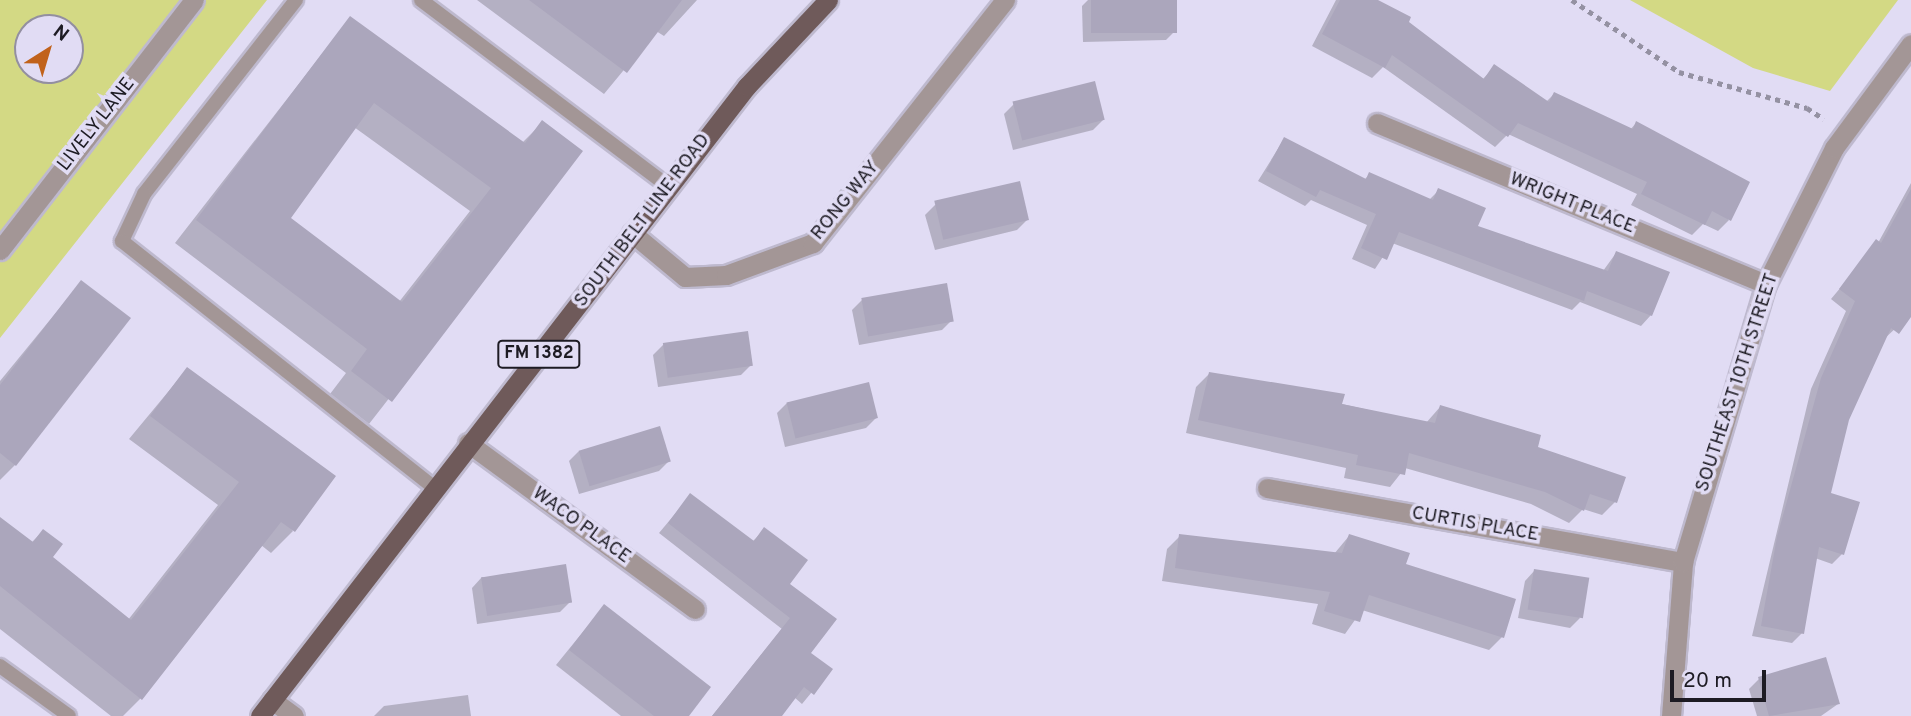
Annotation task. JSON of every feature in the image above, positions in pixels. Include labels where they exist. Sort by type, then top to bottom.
[{"type":"main road","name":"SOUTH BELT LINE ROAD","points":[[260,716],[468,443],[747,86],[828,0]]},
{"type":"street","name":"LIVELY LANE","points":[[0,250],[194,0]]},
{"type":"street","name":"RONG WAY","points":[[632,233],[685,277],[726,275],[813,243],[1005,0]]},
{"type":"street","name":"SOUTHEAST 10TH STREET","points":[[1671,716],[1683,562],[1766,284],[1846,133],[1911,44]]},
{"type":"street","name":"WRIGHT PLACE","points":[[1377,123],[1766,284]]},
{"type":"street","name":"WACO PLACE","points":[[468,443],[695,609]]},
{"type":"street","name":"CURTIS PLACE","points":[[1267,488],[1683,562]]},
{"type":"street","points":[[272,700],[294,716]]},
{"type":"lane","points":[[296,0],[144,194],[121,241],[434,487]]},
{"type":"lane","points":[[421,0],[669,187]]},
{"type":"lane","points":[[0,666],[69,716]]},
{"type":"path","points":[[1572,0],[1679,72],[1807,108],[1846,133]]},
{"type":"green space","points":[[0,0],[267,0],[0,338]]},
{"type":"green space","points":[[1630,0],[1898,0],[1830,91],[1753,68]]},
{"type":"building","points":[[529,0],[682,0],[627,73]]},
{"type":"building","points":[[1091,0],[1177,0],[1177,33],[1091,33]]},
{"type":"building","points":[[1340,0],[1378,0],[1411,17],[1409,22],[1484,79],[1494,64],[1549,102],[1554,92],[1633,129],[1636,121],[1750,182],[1731,221],[1712,211],[1705,225],[1641,194],[1647,182],[1518,123],[1508,137],[1392,55],[1385,68],[1322,34]]},
{"type":"building","points":[[350,16],[525,143],[542,120],[583,151],[392,402],[351,371],[367,349],[196,220]],"holes":[[[374,103],[491,188],[402,302],[291,218]]]},
{"type":"building","points":[[1095,81],[1105,120],[1022,140],[1013,102]]},
{"type":"building","points":[[1284,137],[1366,179],[1369,172],[1433,200],[1438,188],[1486,208],[1478,226],[1608,271],[1616,251],[1670,272],[1652,316],[1587,291],[1584,301],[1399,232],[1387,260],[1361,248],[1376,214],[1320,190],[1316,197],[1266,171]]},
{"type":"building","points":[[1020,181],[1029,220],[943,240],[934,201]]},
{"type":"building","points":[[1911,189],[1911,317],[1899,334],[1891,328],[1849,420],[1831,493],[1860,502],[1844,555],[1819,547],[1804,634],[1761,626],[1777,537],[1821,378],[1855,301],[1839,289],[1876,239],[1881,243]]},
{"type":"building","points":[[81,280],[131,318],[16,466],[0,453],[0,385]]},
{"type":"building","points":[[947,283],[954,321],[868,337],[861,298]]},
{"type":"building","points":[[748,331],[753,366],[668,378],[663,343]]},
{"type":"building","points":[[187,367],[336,476],[295,532],[281,522],[142,700],[0,586],[0,517],[33,542],[43,529],[63,544],[53,557],[131,620],[239,482],[150,416]]},
{"type":"building","points":[[1209,372],[1345,394],[1342,404],[1435,423],[1440,405],[1541,435],[1538,447],[1626,477],[1617,503],[1590,494],[1584,511],[1545,492],[1409,453],[1405,475],[1356,465],[1358,455],[1198,420]]},
{"type":"building","points":[[869,382],[878,418],[795,438],[787,403]]},
{"type":"building","points":[[660,426],[671,461],[590,486],[579,451]]},
{"type":"building","points":[[690,493],[754,541],[764,527],[808,560],[790,584],[837,619],[811,653],[833,669],[814,695],[804,687],[782,716],[712,716],[790,618],[668,523]]},
{"type":"building","points":[[1179,534],[1342,553],[1349,534],[1410,553],[1406,564],[1516,599],[1504,638],[1369,595],[1360,622],[1324,611],[1330,592],[1175,568]]},
{"type":"building","points":[[566,564],[572,603],[487,616],[481,577]]},
{"type":"building","points":[[1534,569],[1589,578],[1583,618],[1528,609]]},
{"type":"building","points":[[604,604],[711,687],[689,716],[654,716],[569,650]]},
{"type":"building","points":[[1826,657],[1840,704],[1769,716],[1758,677]]}]
